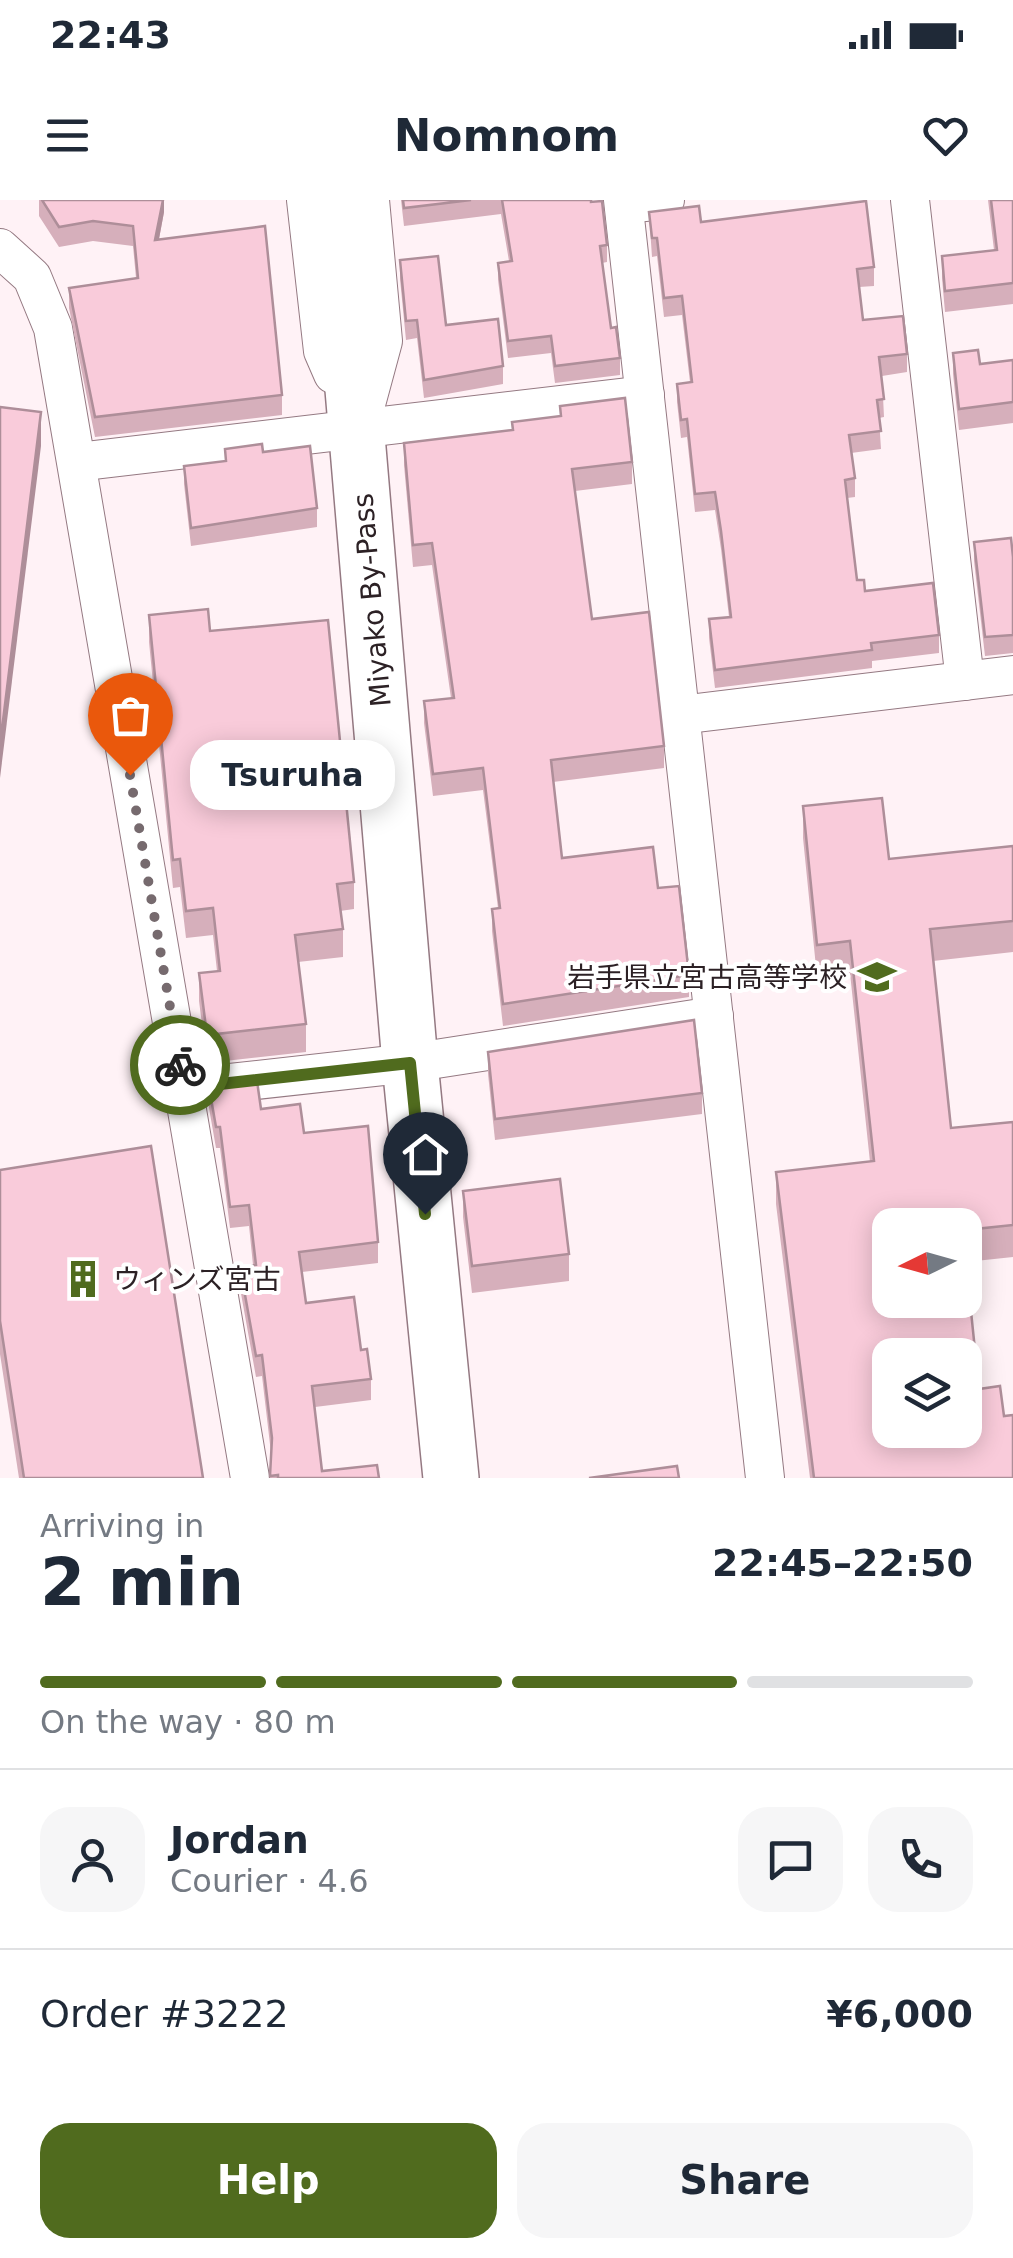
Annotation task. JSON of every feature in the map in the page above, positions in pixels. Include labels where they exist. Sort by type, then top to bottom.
[{"type":"highway","name":"Miyako By-Pass","points":[[337,200],[410,1063],[451,1478]]},
{"type":"street","points":[[306,200],[323,352],[358,430]]},
{"type":"street","points":[[358,430],[382,340],[370,200]]},
{"type":"street","points":[[665,200],[624,202],[765,1478]]},
{"type":"street","points":[[910,200],[964,681]]},
{"type":"street","points":[[0,248],[32,277],[45,302],[77,462],[250,1478]]},
{"type":"street","points":[[77,462],[644,395]]},
{"type":"street","points":[[680,715],[1013,676]]},
{"type":"street","points":[[184,1088],[410,1063],[714,1016]]},
{"type":"building","points":[[42,200],[163,200],[155,240],[265,226],[282,395],[95,417],[69,288],[138,278],[133,226],[93,221],[59,227]]},
{"type":"building","points":[[403,200],[471,200],[404,208]]},
{"type":"building","points":[[502,200],[602,201],[607,245],[600,246],[611,328],[616,327],[620,358],[555,366],[551,336],[508,341],[498,263],[512,261]]},
{"type":"building","points":[[991,200],[1013,200],[1013,283],[945,291],[942,256],[997,250]]},
{"type":"building","points":[[866,201],[874,267],[857,269],[863,320],[903,316],[907,354],[879,357],[884,399],[877,400],[881,431],[849,435],[855,478],[845,480],[857,580],[864,580],[865,591],[933,583],[939,635],[871,643],[872,650],[715,670],[709,619],[731,617],[721,531],[715,492],[695,494],[687,419],[681,420],[677,384],[692,382],[682,296],[664,298],[657,238],[652,238],[649,212],[699,206],[701,222]]},
{"type":"building","points":[[438,256],[446,325],[498,319],[503,366],[424,380],[417,320],[406,321],[400,260]]},
{"type":"building","points":[[978,350],[980,364],[1013,360],[1013,402],[959,409],[953,353]]},
{"type":"building","points":[[625,398],[632,462],[572,469],[592,619],[649,612],[664,746],[551,760],[562,858],[653,847],[658,888],[679,886],[689,975],[503,1004],[492,909],[500,908],[483,768],[433,774],[424,701],[454,698],[432,543],[413,545],[404,443],[513,430],[512,422],[561,416],[560,406]]},
{"type":"building","points":[[0,407],[41,412],[0,745]]},
{"type":"building","points":[[262,444],[263,452],[310,446],[317,508],[191,528],[184,466],[226,461],[225,449]]},
{"type":"building","points":[[1011,538],[1013,635],[985,637],[974,542]]},
{"type":"building","points":[[208,609],[210,631],[328,620],[354,882],[337,884],[343,929],[295,935],[306,1024],[207,1035],[199,973],[220,971],[213,908],[186,911],[180,859],[173,860],[149,615]]},
{"type":"building","points":[[882,798],[889,859],[1013,846],[1013,921],[930,929],[951,1128],[1013,1122],[1013,1225],[982,1228],[982,1208],[872,1208],[872,1318],[972,1318],[974,1338],[872,1338],[872,1448],[982,1448],[982,1389],[1000,1386],[1004,1416],[1013,1415],[1013,1478],[814,1478],[776,1172],[874,1161],[850,941],[817,945],[803,806]]},
{"type":"building","points":[[694,1020],[702,1093],[495,1119],[488,1052]]},
{"type":"building","points":[[257,1081],[261,1109],[300,1104],[304,1133],[368,1126],[378,1242],[299,1252],[306,1303],[354,1297],[361,1350],[367,1349],[371,1379],[312,1386],[322,1471],[377,1465],[379,1478],[270,1476],[272,1438],[262,1355],[256,1356],[240,1267],[256,1265],[249,1205],[230,1207],[220,1127],[216,1127],[209,1087]]},
{"type":"building","name":"ウィンズ宮古","points":[[151,1146],[203,1478],[24,1478],[0,1321],[0,1170]]},
{"type":"building","points":[[560,1179],[569,1254],[472,1266],[463,1191]]},
{"type":"building","points":[[677,1466],[679,1478],[589,1478]]},
{"type":"way so far","points":[[130,775],[180,1065]]},
{"type":"place","name":"Tsuruha","points":[[130,775]]},
{"type":"place","name":"岩手県立宮古高等学校","points":[[877,977]]},
{"type":"place","name":"ウィンズ宮古","points":[[83,1279]]},
{"type":"route","points":[[180,1065],[184,1088],[410,1063],[425,1214]]}]
